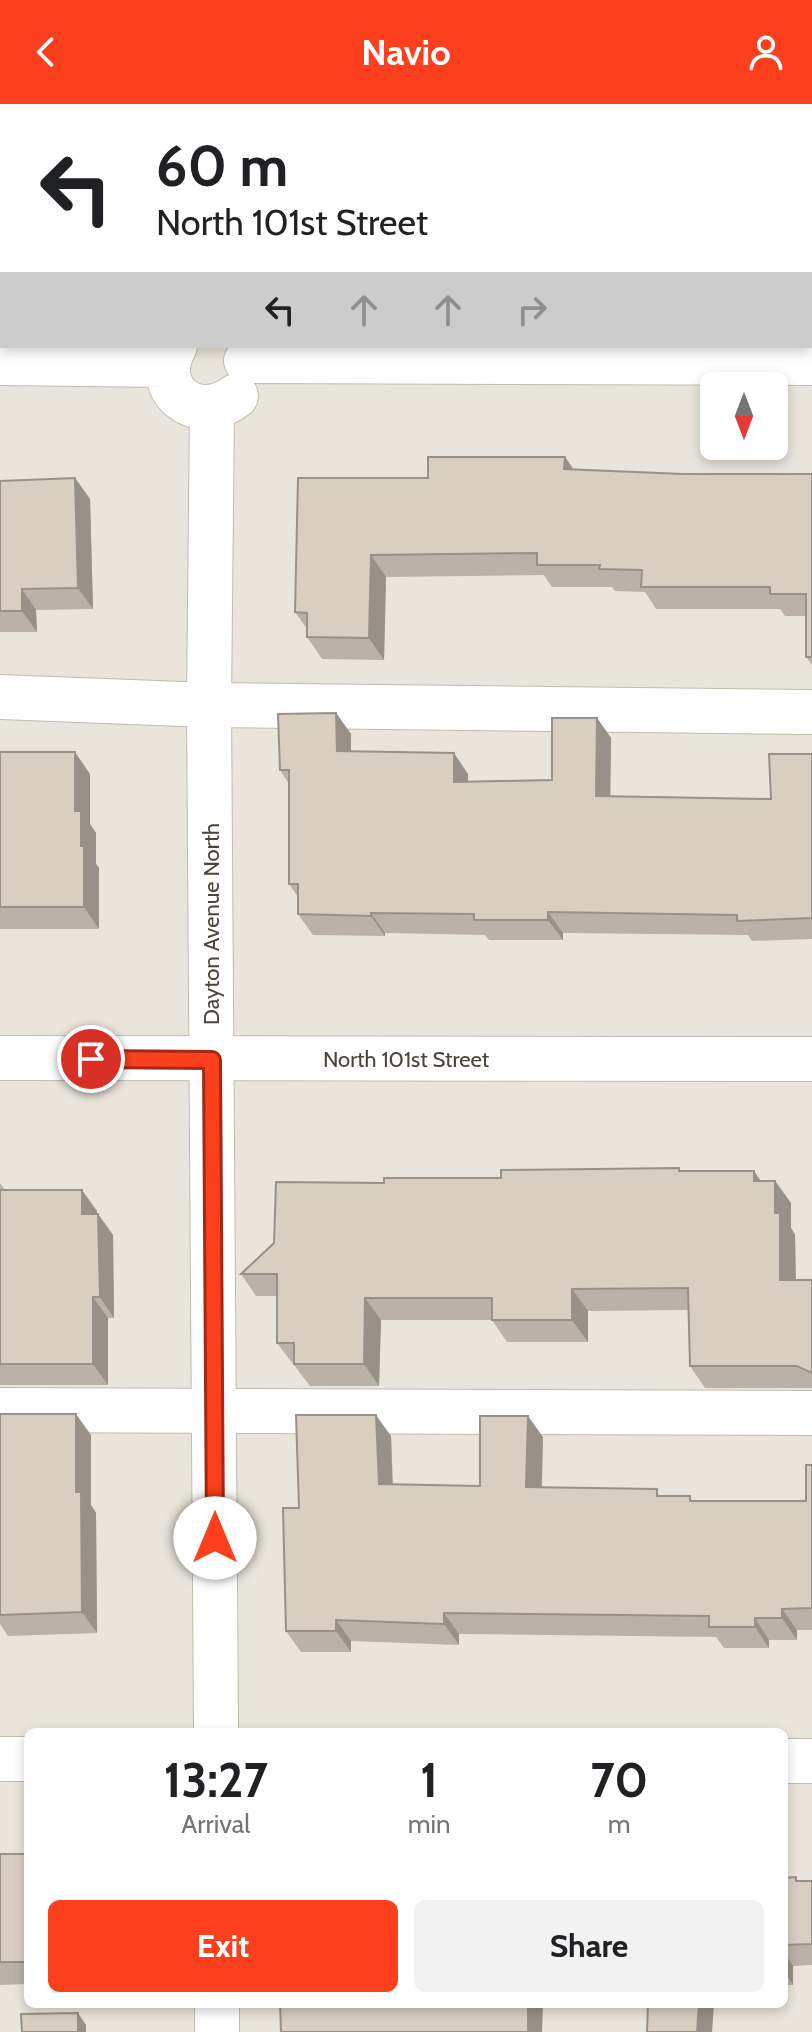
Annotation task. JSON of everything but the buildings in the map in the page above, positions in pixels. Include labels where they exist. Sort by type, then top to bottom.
[{"type":"street","points":[[0,363],[171,356],[169,382],[186,403],[212,408],[225,405],[236,397],[247,375],[243,354],[624,354],[812,363]]},
{"type":"street","name":"Dayton Avenue North","points":[[212,408],[209,705],[215,1728]]},
{"type":"street","points":[[0,697],[209,705],[812,712]]},
{"type":"street","name":"North 101st Street","points":[[0,1058],[812,1059]]},
{"type":"street","points":[[0,1410],[812,1413]]},
{"type":"street","points":[[0,1759],[24,1759]]},
{"type":"street","points":[[788,1761],[812,1761]]},
{"type":"street","points":[[217,2008],[217,2032]]},
{"type":"shaded area","points":[[0,348],[812,348],[812,2032],[0,2032]]},
{"type":"route","points":[[91,1059],[212,1060],[215,1538]]}]
